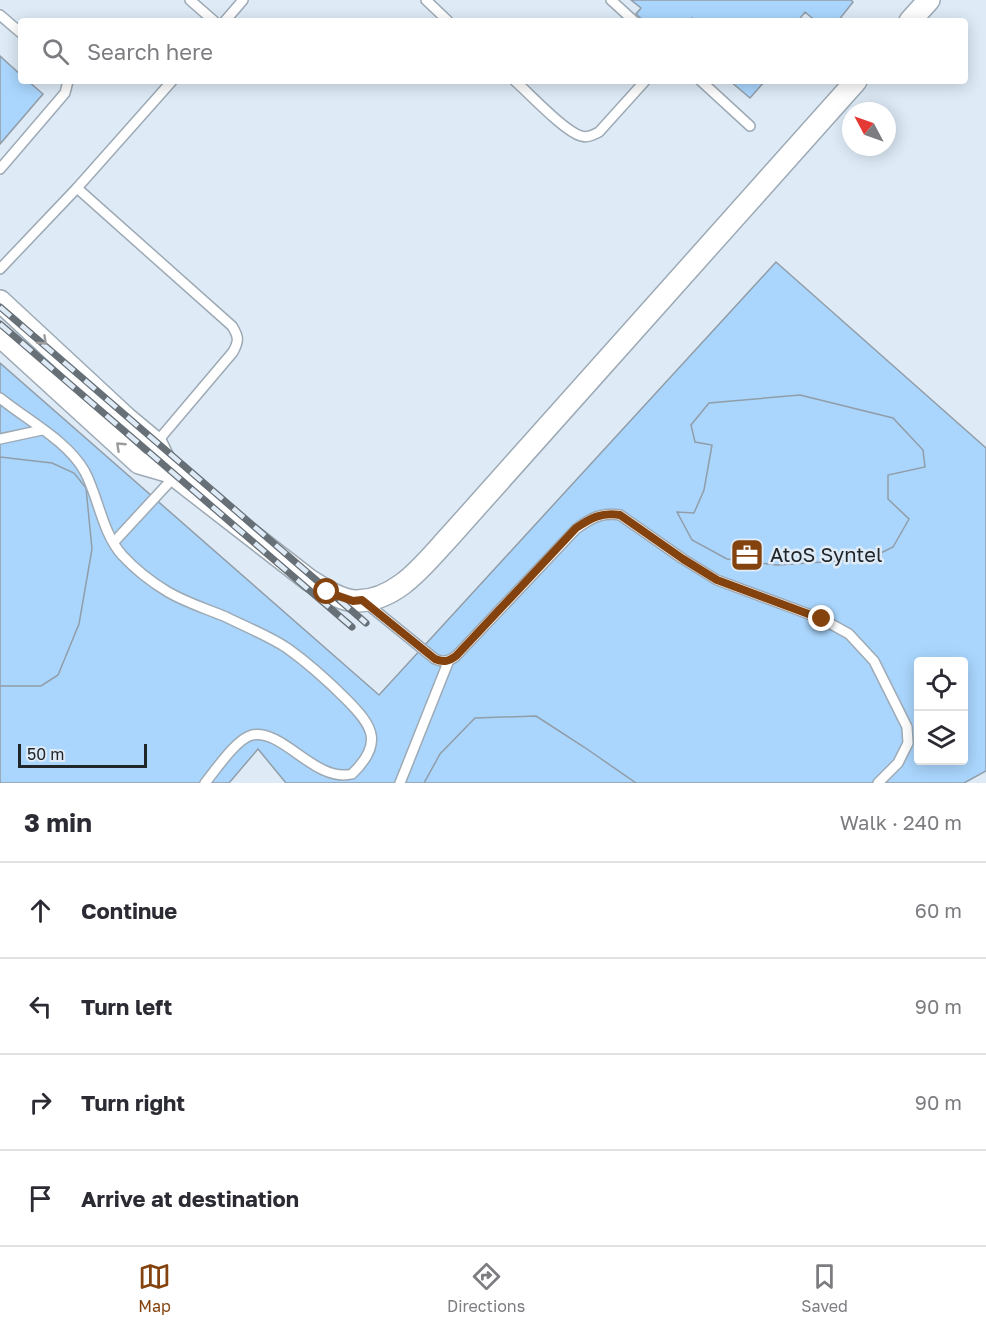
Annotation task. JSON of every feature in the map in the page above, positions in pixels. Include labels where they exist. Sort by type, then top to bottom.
[{"type":"street","points":[[913,18],[928,0]]},
{"type":"street","points":[[0,336],[139,463],[173,474],[327,592],[353,601],[378,598],[409,580],[853,84]]},
{"type":"street","points":[[0,301],[156,443],[173,474]]},
{"type":"lane","points":[[190,0],[211,18]]},
{"type":"lane","points":[[228,18],[243,0]]},
{"type":"lane","points":[[426,0],[445,18]]},
{"type":"lane","points":[[611,0],[631,18]]},
{"type":"lane","points":[[0,15],[18,30]]},
{"type":"lane","points":[[0,169],[65,93],[67,84]]},
{"type":"lane","points":[[0,268],[77,188],[169,84]]},
{"type":"lane","points":[[518,84],[572,131],[585,137],[599,132],[642,84]]},
{"type":"lane","points":[[703,84],[750,126]]},
{"type":"lane","points":[[77,188],[232,326],[238,335],[238,342],[232,352],[156,443]]},
{"type":"lane","points":[[0,398],[66,447],[85,472],[108,532],[122,555],[166,591],[224,616],[286,648],[337,690],[366,719],[372,734],[372,746],[366,759],[350,776],[337,782],[327,783]]},
{"type":"lane","points":[[0,439],[42,430]]},
{"type":"lane","points":[[114,542],[173,474]]},
{"type":"lane","points":[[362,600],[435,659],[443,662],[456,656],[576,528],[593,517],[608,513],[620,515],[717,580],[822,619],[849,634],[874,661],[907,727],[908,743],[898,763],[879,783]]},
{"type":"lane","points":[[400,783],[449,660]]},
{"type":"lane","points":[[205,783],[238,744],[254,735],[262,736],[276,744],[307,772]]},
{"type":"building","points":[[631,0],[851,0],[853,2],[840,18],[812,18],[805,12],[800,18],[641,18],[636,14],[641,8]]},
{"type":"building","points":[[0,56],[18,72],[18,84],[31,84],[43,94],[0,144]]},
{"type":"building","points":[[734,84],[762,84],[750,98]]},
{"type":"building","name":"AtoS Syntel","points":[[776,262],[986,448],[986,771],[964,783],[286,783],[258,749],[229,783],[0,783],[0,363],[379,695]]},
{"type":"building","points":[[800,395],[893,418],[923,450],[925,467],[888,475],[888,499],[909,519],[893,547],[869,559],[777,565],[727,559],[692,540],[677,512],[694,513],[704,490],[712,445],[695,442],[691,425],[709,403]]},
{"type":"building","points":[[0,457],[52,463],[74,473],[86,488],[92,549],[79,624],[58,675],[41,686],[0,686]]},
{"type":"building","points":[[536,716],[636,783],[424,783],[440,754],[475,718]]},
{"type":"railway","points":[[0,307],[366,623]]},
{"type":"railway","points":[[0,324],[352,627]]},
{"type":"place","name":"AtoS Syntel","points":[[747,555]]},
{"type":"route","points":[[327,592],[353,601],[362,600],[435,659],[443,662],[456,656],[576,528],[593,517],[608,513],[620,515],[717,580],[822,619]]}]
